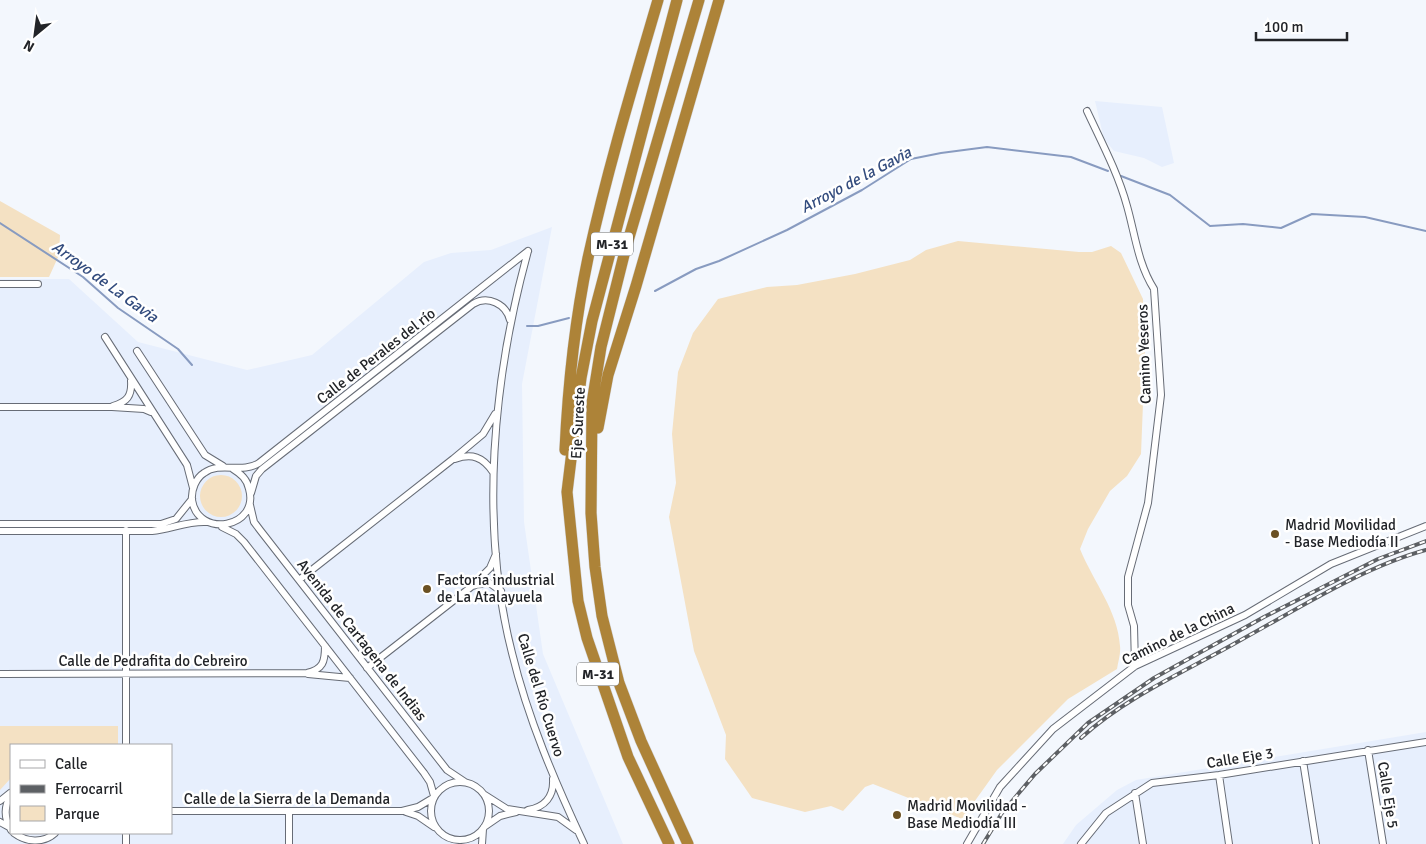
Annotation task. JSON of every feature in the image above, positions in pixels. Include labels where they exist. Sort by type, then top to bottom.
[{"type":"highway","points":[[567,492],[564,456],[567,406],[588,258],[615,149],[658,0]]},
{"type":"highway","name":"Eje Sureste","points":[[669,844],[628,757],[587,638],[578,601],[567,492],[581,378],[592,321],[677,0]]},
{"type":"highway","name":"Eje Sureste","points":[[688,844],[641,741],[620,683],[602,616],[595,567],[591,487],[592,404],[601,347],[625,251],[699,0]]},
{"type":"highway","points":[[591,487],[600,410],[608,375],[636,286],[719,0]]},
{"type":"street","name":"Camino Yeseros","points":[[1087,111],[1127,205],[1136,245],[1148,280],[1154,289],[1161,395],[1148,503],[1128,578],[1128,606],[1134,626],[1135,666]]},
{"type":"street","name":"Calle del Río Cuervo","points":[[528,251],[510,322],[497,409],[493,472],[497,553],[511,652],[533,725],[553,778],[584,844]]},
{"type":"street","name":"Calle de Perales del río","points":[[230,468],[250,468],[259,463],[528,251]]},
{"type":"street","points":[[0,284],[38,284]]},
{"type":"street","name":"Calle de Perales del río","points":[[251,494],[256,476],[262,469],[474,304],[484,300],[498,303],[508,315],[510,322]]},
{"type":"street","points":[[105,337],[190,470],[193,489],[192,499],[197,512],[206,522]]},
{"type":"street","points":[[137,351],[204,455],[245,478],[251,494],[250,506],[240,519],[234,523],[219,525]]},
{"type":"street","points":[[112,407],[124,403],[129,397],[131,380]]},
{"type":"street","points":[[0,407],[112,407],[144,409],[152,412]]},
{"type":"street","points":[[299,580],[483,434],[497,409]]},
{"type":"street","points":[[453,459],[474,456],[482,460],[493,472]]},
{"type":"street","points":[[193,489],[204,473],[218,468],[230,468]]},
{"type":"street","points":[[0,524],[161,524],[176,519],[192,499]]},
{"type":"street","name":"Avenida de Cartagena de Indias","points":[[250,506],[257,527],[447,770],[465,782]]},
{"type":"street","points":[[0,531],[160,530],[195,521],[219,525],[236,534],[428,779],[433,797],[430,814],[438,830],[452,841],[468,840],[500,816],[537,808],[547,801],[552,792],[553,778]]},
{"type":"street","name":"Camino de la China","points":[[968,844],[1000,787],[1053,729],[1135,666],[1245,615],[1331,564],[1426,526]]},
{"type":"street","points":[[126,530],[126,744]]},
{"type":"street","points":[[367,668],[471,587],[490,568],[497,553]]},
{"type":"street","points":[[471,587],[488,582],[501,591]]},
{"type":"street","points":[[307,673],[322,667],[325,660],[325,646]]},
{"type":"street","name":"Calle de Pedrafita do Cebreiro","points":[[0,674],[307,673],[313,676],[350,678]]},
{"type":"street","name":"Calle Eje 3","points":[[1081,844],[1106,813],[1152,783],[1219,775],[1426,742]]},
{"type":"street","name":"Calle Eje 5","points":[[1368,750],[1383,844]]},
{"type":"street","points":[[1303,761],[1316,844]]},
{"type":"street","points":[[1219,775],[1230,844]]},
{"type":"street","points":[[433,797],[449,783],[465,782],[504,807],[558,817],[579,833]]},
{"type":"street","points":[[482,792],[489,811],[482,844]]},
{"type":"street","points":[[1135,793],[1143,844]]},
{"type":"street","points":[[10,797],[5,810],[10,825]]},
{"type":"street","name":"Calle de la Sierra de la Demanda","points":[[172,811],[402,811],[418,807],[433,797]]},
{"type":"street","points":[[289,811],[289,844]]},
{"type":"street","name":"Calle de la Sierra de la Demanda","points":[[402,811],[418,816],[438,830]]},
{"type":"street","points":[[18,834],[29,840],[44,839],[54,834]]},
{"type":"street","points":[[48,844],[54,834]]},
{"type":"shaded area","points":[[1095,101],[1162,107],[1174,163],[1162,167],[1144,158],[1114,151],[1104,139]]},
{"type":"shaded area","points":[[552,227],[522,384],[524,522],[543,654],[623,844],[0,844],[0,279],[69,279],[138,342],[247,370],[312,355],[424,262],[451,253],[491,250]]},
{"type":"shaded area","points":[[1426,732],[1426,844],[1063,844],[1076,825],[1117,790],[1136,780]]},
{"type":"green space","points":[[0,201],[60,235],[59,255],[49,277],[0,277]]},
{"type":"green space","points":[[958,241],[1079,252],[1092,252],[1111,246],[1121,253],[1143,299],[1145,353],[1141,454],[1127,476],[1110,491],[1088,529],[1080,549],[1115,621],[1120,649],[1117,669],[1068,699],[997,770],[962,819],[873,784],[865,787],[843,811],[831,806],[805,812],[752,798],[725,759],[726,735],[694,651],[669,517],[676,483],[672,434],[678,372],[693,333],[718,299],[767,287],[797,285],[855,274],[910,260],[926,250]]},
{"type":"green space","points":[[221,475],[236,481],[242,496],[236,511],[221,517],[206,511],[200,496],[206,481]]},
{"type":"green space","points":[[0,726],[118,726],[118,744],[10,744],[10,779],[0,790]]},
{"type":"waterway","name":"Arroyo de la Gavia","points":[[655,291],[696,269],[719,261],[787,230],[862,190],[911,159],[987,147],[1071,157],[1108,171]]},
{"type":"waterway","name":"Arroyo de la Gavia","points":[[1121,176],[1170,195],[1210,226],[1243,224],[1281,228],[1312,214],[1365,217],[1426,231]]},
{"type":"waterway","name":"Arroyo de La Gavia","points":[[0,223],[83,277],[118,308],[178,349],[192,365]]},
{"type":"waterway","name":"Arroyo de la Gavia","points":[[527,326],[538,326],[569,318]]},
{"type":"railway","points":[[983,844],[1002,813],[1035,774],[1088,723],[1154,678],[1264,617],[1378,559],[1426,541]]},
{"type":"railway","points":[[1081,738],[1117,710],[1157,685],[1307,603],[1378,567],[1426,550]]},
{"type":"place","name":"Madrid Movilidad - Base Mediodía II","points":[[1275,534]]},
{"type":"place","name":"Factoría industrial de La Atalayuela","points":[[427,589]]},
{"type":"place","name":"Madrid Movilidad - Base Mediodía III","points":[[897,815]]}]
